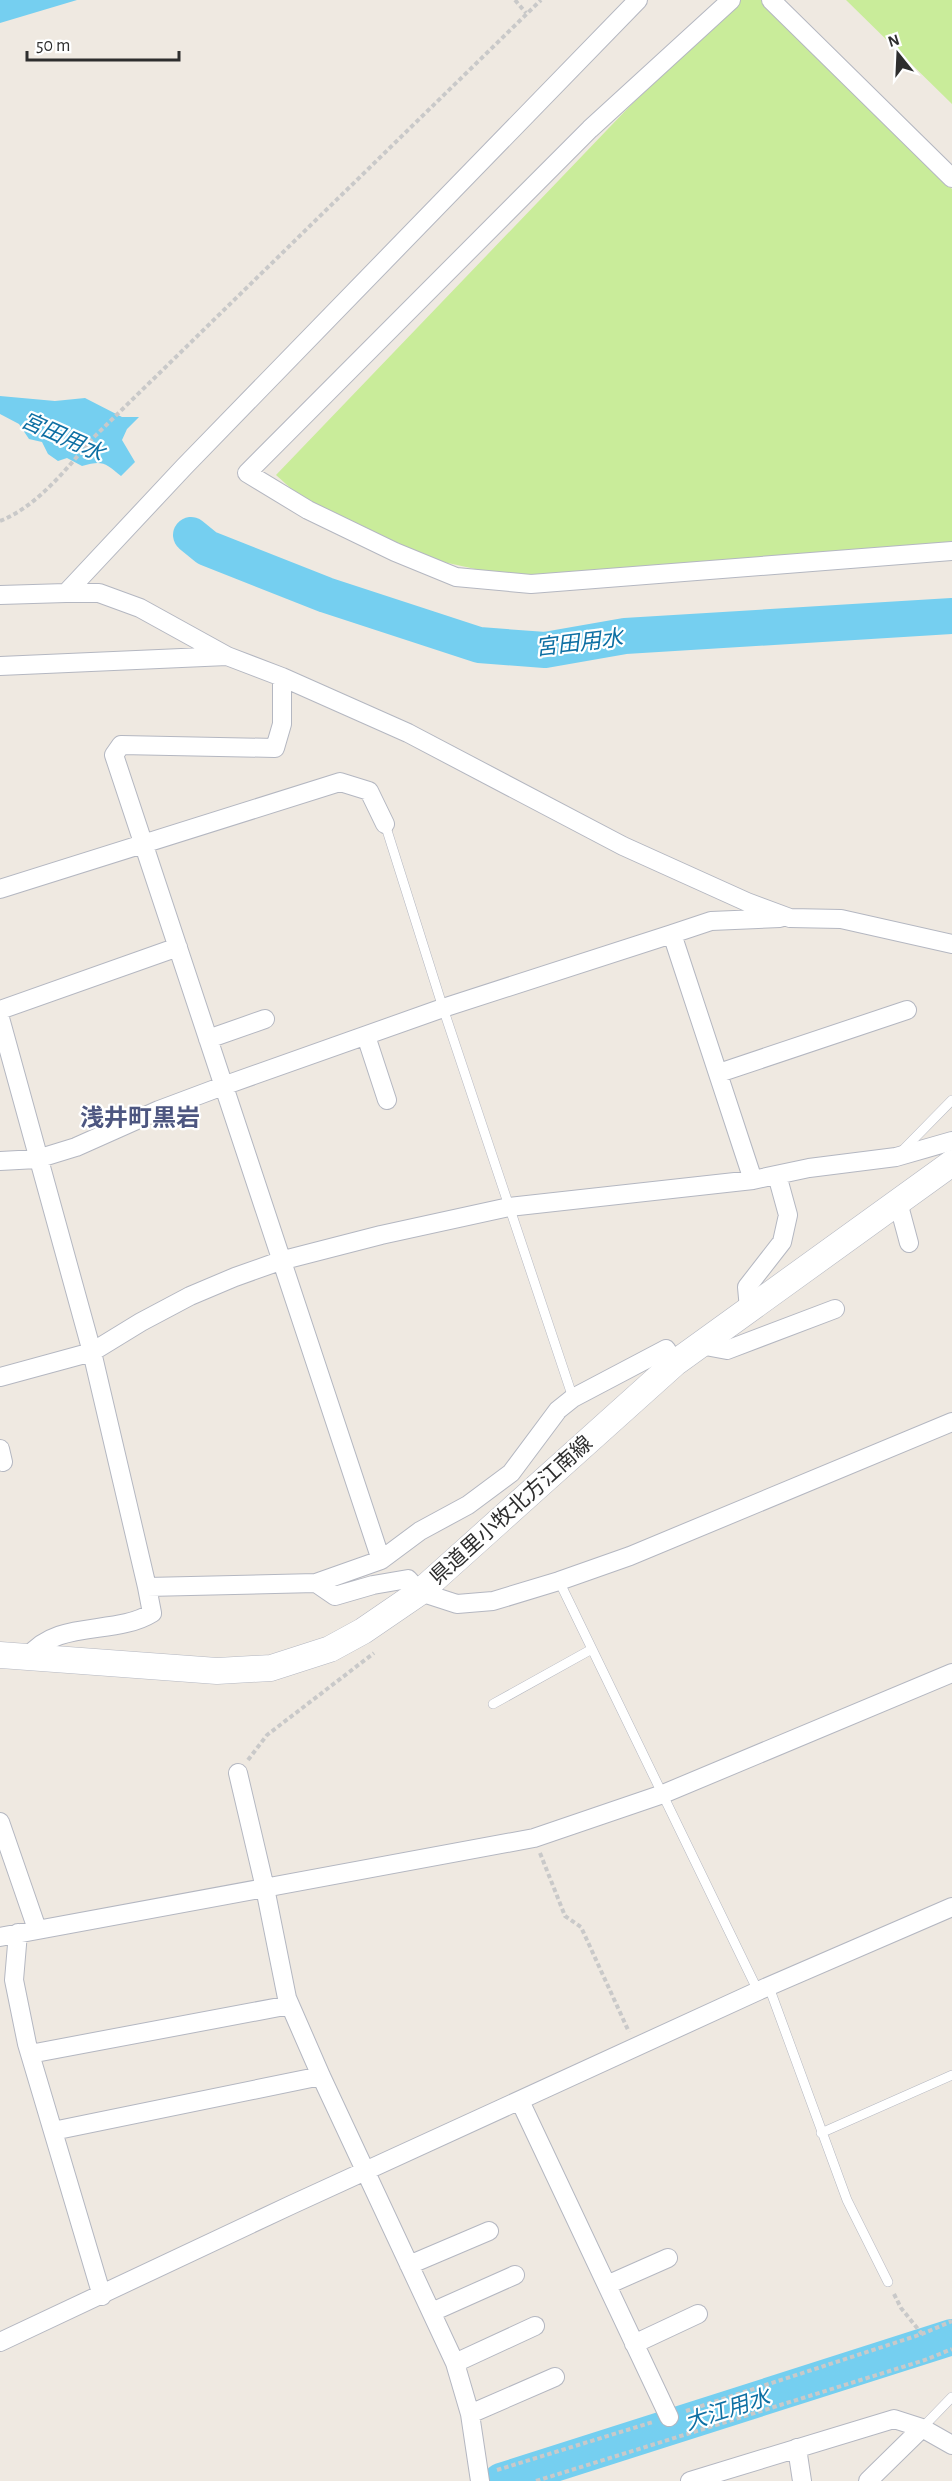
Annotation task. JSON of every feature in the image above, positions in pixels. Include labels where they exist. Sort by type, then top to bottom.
[{"type":"main road","name":"県道里小牧北方江南線","points":[[0,1655],[217,1671],[271,1668],[330,1649],[363,1631],[420,1592],[675,1363],[952,1163]]},
{"type":"street","points":[[66,593],[201,450],[638,0]]},
{"type":"street","points":[[731,0],[590,129],[247,473],[308,510],[395,552],[456,577],[531,584],[952,551]]},
{"type":"street","points":[[771,0],[952,178]]},
{"type":"street","points":[[0,595],[99,593],[140,608],[227,656],[282,677],[408,733],[623,846],[747,903],[790,918]]},
{"type":"street","points":[[0,666],[227,656]]},
{"type":"street","points":[[282,677],[282,724],[275,748],[121,745],[114,755],[381,1560]]},
{"type":"street","points":[[0,889],[339,782],[369,791],[385,824]]},
{"type":"street","points":[[0,1161],[37,1159],[76,1147],[159,1110],[223,1086],[444,1008],[711,921],[841,919],[952,944]]},
{"type":"street","points":[[672,934],[753,1180]]},
{"type":"street","points":[[0,1010],[178,947]]},
{"type":"street","points":[[719,1073],[907,1010]]},
{"type":"street","points":[[0,1018],[92,1352],[152,1612],[141,1620],[64,1634],[35,1648],[28,1657]]},
{"type":"street","points":[[208,1039],[265,1019]]},
{"type":"street","points":[[366,1036],[387,1100]]},
{"type":"street","points":[[0,1377],[92,1352],[190,1296],[280,1261],[381,1235],[509,1207],[753,1180],[809,1168],[896,1157],[952,1141]]},
{"type":"street","points":[[749,1309],[747,1287],[782,1242],[788,1215],[777,1175]]},
{"type":"street","points":[[898,1202],[909,1243]]},
{"type":"street","points":[[699,1345],[727,1350],[835,1309]]},
{"type":"street","points":[[147,1587],[316,1582],[381,1560],[420,1531],[468,1505],[511,1473],[558,1410],[573,1398],[666,1349],[675,1363]]},
{"type":"street","points":[[316,1582],[335,1596],[373,1585],[408,1579],[420,1592],[457,1604],[493,1601],[559,1581],[733,1514],[952,1422]]},
{"type":"street","points":[[0,1937],[534,1838],[663,1794],[952,1673]]},
{"type":"street","points":[[238,1773],[290,2005],[456,2363],[470,2414],[480,2478]]},
{"type":"street","points":[[0,1822],[37,1929]]},
{"type":"street","points":[[0,2342],[102,2296],[291,2205],[764,1989],[952,1907]]},
{"type":"street","points":[[18,1933],[14,1980],[30,2054],[102,2296]]},
{"type":"street","points":[[30,2054],[290,2005]]},
{"type":"street","points":[[53,2131],[321,2076]]},
{"type":"street","points":[[520,2101],[669,2417]]},
{"type":"street","points":[[409,2265],[489,2231]]},
{"type":"street","points":[[607,2285],[668,2258]]},
{"type":"street","points":[[432,2312],[515,2275]]},
{"type":"street","points":[[634,2344],[698,2314]]},
{"type":"street","points":[[456,2363],[535,2326]]},
{"type":"street","points":[[470,2414],[555,2377]]},
{"type":"street","points":[[699,2480],[894,2419],[922,2428],[952,2445]]},
{"type":"street","points":[[868,2481],[922,2428]]},
{"type":"street","points":[[797,2448],[802,2481]]},
{"type":"lane","points":[[385,824],[573,1398]]},
{"type":"lane","points":[[896,1157],[952,1100]]},
{"type":"lane","points":[[559,1581],[663,1794],[764,1989],[847,2200],[888,2282]]},
{"type":"lane","points":[[493,1704],[592,1649]]},
{"type":"lane","points":[[821,2133],[952,2075]]},
{"type":"lane","points":[[922,2428],[952,2397]]},
{"type":"path","points":[[516,0],[526,13]]},
{"type":"path","points":[[0,521],[16,514],[53,482],[93,438],[541,0]]},
{"type":"path","points":[[238,1773],[267,1735],[378,1650]]},
{"type":"path","points":[[534,1838],[565,1916],[580,1927],[637,2048]]},
{"type":"path","points":[[888,2282],[901,2308],[922,2334]]},
{"type":"path","points":[[480,2478],[922,2334],[952,2321]]},
{"type":"path","points":[[536,2481],[925,2360],[952,2349]]},
{"type":"green space","points":[[741,0],[764,0],[952,189],[952,543],[535,575],[498,574],[416,556],[308,504],[276,475],[629,107]]},
{"type":"green space","points":[[846,0],[952,0],[952,104]]},
{"type":"water","points":[[0,0],[77,0],[0,23]]},
{"type":"water","points":[[0,396],[55,401],[85,398],[122,417],[139,417],[127,429],[122,440],[135,462],[121,476],[111,468],[99,463],[82,466],[67,458],[58,461],[48,454],[42,442],[29,439],[19,424],[0,414]]},
{"type":"waterway","name":"宮田用水","points":[[191,535],[207,548],[326,595],[479,645],[545,650],[625,636],[952,616]]},
{"type":"waterway","name":"大江用水","points":[[501,2481],[952,2337]]},
{"type":"district","name":"浅井町黒岩","points":[[140,1118]]}]
